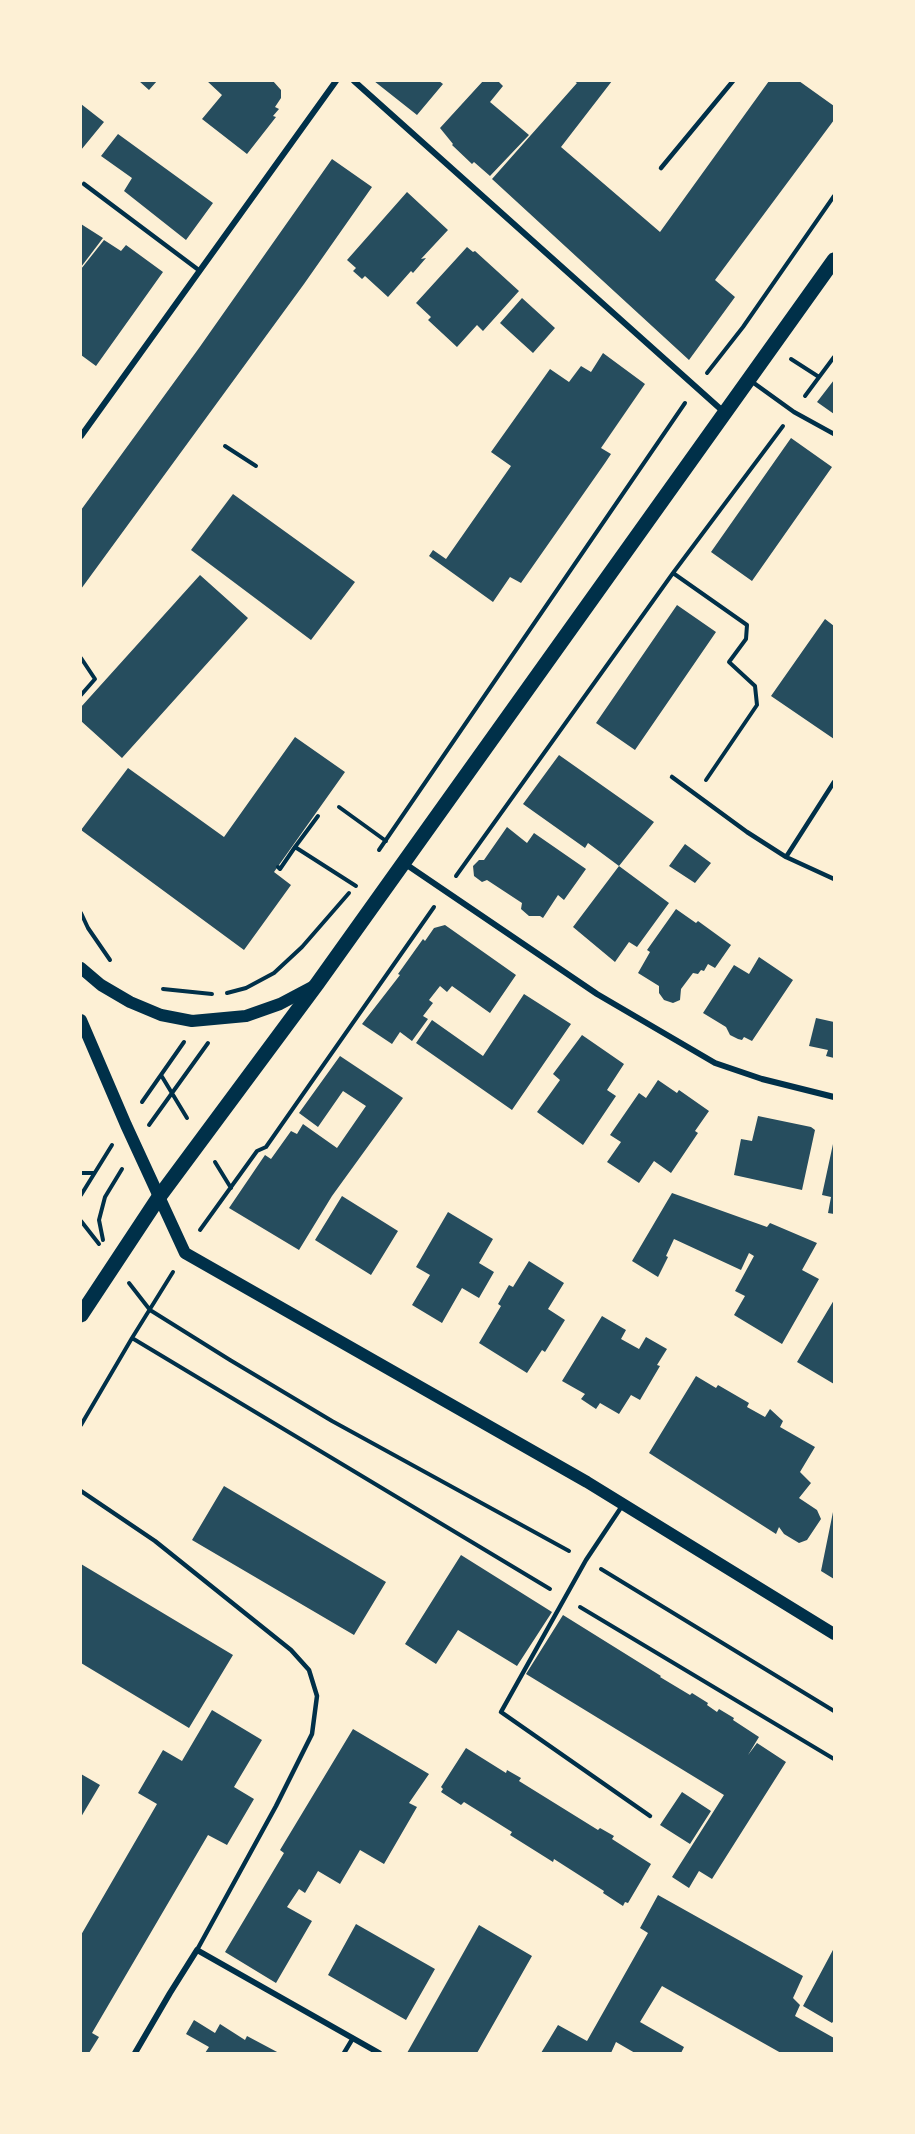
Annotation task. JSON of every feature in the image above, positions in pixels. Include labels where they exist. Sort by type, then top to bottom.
[{"type":"main road","points":[[81,1316],[159,1197],[317,984],[834,260]]},
{"type":"main road","points":[[81,968],[101,985],[130,1002],[161,1015],[198,1021],[246,1016],[272,1007],[317,984]]},
{"type":"main road","points":[[81,1020],[185,1253],[587,1482],[834,1634]]},
{"type":"street","points":[[81,436],[336,81]]},
{"type":"street","points":[[354,81],[725,413]]},
{"type":"street","points":[[404,863],[597,994],[715,1063],[762,1079],[834,1097]]},
{"type":"street","points":[[135,2053],[197,1950],[379,2053]]},
{"type":"lane","points":[[661,168],[733,81]]},
{"type":"lane","points":[[84,184],[200,271]]},
{"type":"lane","points":[[749,379],[794,412],[834,434]]},
{"type":"lane","points":[[672,777],[747,832],[786,857],[834,879]]},
{"type":"lane","points":[[786,857],[834,782]]},
{"type":"lane","points":[[81,1491],[155,1541],[291,1650],[309,1670],[317,1696],[312,1734],[276,1806],[197,1950]]},
{"type":"lane","points":[[623,1504],[586,1560],[501,1712],[650,1816]]},
{"type":"lane","points":[[344,2053],[352,2038]]},
{"type":"path","points":[[374,859],[696,387],[743,327],[834,196]]},
{"type":"path","points":[[225,446],[256,466]]},
{"type":"path","points":[[673,573],[747,625],[746,639],[729,662],[755,686],[757,705],[696,794]]},
{"type":"path","points":[[81,658],[95,679],[81,695]]},
{"type":"path","points":[[339,807],[386,841]]},
{"type":"path","points":[[278,867],[280,869],[318,816]]},
{"type":"path","points":[[302,836],[309,831]]},
{"type":"path","points":[[295,847],[356,886]]},
{"type":"path","points":[[154,986],[165,990],[219,995],[246,988],[274,973],[302,947],[362,877]]},
{"type":"path","points":[[81,913],[116,966]]},
{"type":"path","points":[[105,1243],[99,1220],[105,1197],[151,1123],[226,1018]]},
{"type":"path","points":[[126,1125],[198,1021]]},
{"type":"path","points":[[81,1173],[94,1173],[81,1195]]},
{"type":"path","points":[[114,1263],[150,1310],[220,1354],[332,1421],[586,1560],[834,1711]]},
{"type":"path","points":[[132,1338],[834,1759]]},
{"type":"building","points":[[139,81],[157,81],[149,90]]},
{"type":"building","points":[[207,81],[273,81],[281,90],[281,98],[275,107],[279,109],[273,116],[276,117],[247,154],[202,119],[222,95]]},
{"type":"building","points":[[374,81],[439,81],[443,84],[417,115]]},
{"type":"building","points":[[483,81],[498,81],[503,86],[490,102],[529,135],[490,176],[474,162],[472,164],[452,145],[440,128]]},
{"type":"building","points":[[574,81],[612,81],[561,147],[660,232],[769,81],[799,81],[834,106],[834,120],[715,280],[735,297],[689,360],[492,179],[577,83]]},
{"type":"building","points":[[81,104],[104,122],[81,150]]},
{"type":"building","points":[[118,134],[213,203],[186,240],[124,191],[132,178],[101,156]]},
{"type":"building","points":[[332,159],[372,187],[81,589],[81,510]]},
{"type":"building","points":[[407,192],[448,230],[421,259],[426,258],[413,273],[411,271],[388,297],[365,276],[362,279],[353,271],[356,268],[347,260]]},
{"type":"building","points":[[81,224],[103,238],[81,267]]},
{"type":"building","points":[[104,240],[121,251],[126,245],[163,272],[96,366],[81,355],[81,269]]},
{"type":"building","points":[[467,247],[475,251],[519,291],[483,331],[477,325],[457,347],[428,320],[431,317],[416,303]]},
{"type":"building","points":[[522,298],[555,328],[533,353],[500,323]]},
{"type":"building","points":[[603,353],[645,384],[601,448],[611,454],[605,463],[521,583],[510,577],[493,602],[429,556],[433,550],[446,559],[511,466],[491,452],[550,369],[569,382],[581,366],[591,372]]},
{"type":"building","points":[[834,380],[834,414],[817,402]]},
{"type":"building","points":[[791,438],[832,467],[752,581],[711,552]]},
{"type":"building","points":[[233,494],[355,582],[311,640],[191,550]]},
{"type":"building","points":[[200,575],[248,618],[122,758],[81,721],[81,707]]},
{"type":"building","points":[[677,605],[716,632],[635,750],[596,723]]},
{"type":"building","points":[[825,619],[834,626],[834,739],[771,696]]},
{"type":"building","points":[[295,737],[345,772],[274,872],[291,885],[244,950],[81,830],[128,768],[224,837]]},
{"type":"building","points":[[559,755],[654,822],[619,866],[588,843],[585,848],[523,804]]},
{"type":"building","points":[[507,827],[527,843],[534,833],[586,869],[564,900],[558,895],[543,918],[529,916],[521,909],[522,903],[487,880],[482,882],[474,876],[473,866],[479,860],[484,860]]},
{"type":"building","points":[[685,844],[711,863],[695,883],[669,866]]},
{"type":"building","points":[[619,866],[669,903],[637,947],[629,942],[615,962],[573,927]]},
{"type":"building","points":[[676,909],[696,923],[698,921],[731,945],[715,968],[708,964],[704,971],[701,970],[698,974],[693,973],[681,989],[680,1000],[673,1003],[664,1000],[659,993],[659,986],[638,973],[650,952],[647,950]]},
{"type":"building","points":[[445,925],[516,975],[490,1013],[452,986],[447,992],[440,986],[429,1000],[433,1003],[423,1016],[428,1019],[412,1041],[400,1032],[392,1044],[362,1024],[400,975],[398,974],[423,939],[425,941],[434,928]]},
{"type":"building","points":[[759,957],[793,980],[752,1041],[744,1037],[742,1040],[730,1035],[726,1027],[703,1013],[734,965],[749,974]]},
{"type":"building","points":[[524,994],[571,1024],[512,1110],[416,1043],[432,1020],[483,1056]]},
{"type":"building","points":[[816,1018],[834,1022],[834,1058],[826,1056],[828,1050],[809,1046]]},
{"type":"building","points":[[582,1035],[624,1064],[607,1090],[616,1096],[583,1145],[537,1112],[560,1080],[553,1074]]},
{"type":"building","points":[[340,1056],[403,1098],[332,1196],[299,1250],[229,1208],[265,1155],[271,1159],[291,1131],[297,1134],[303,1124],[337,1148],[366,1106],[343,1091],[318,1127],[299,1113]]},
{"type":"building","points":[[658,1080],[677,1093],[679,1090],[709,1111],[695,1131],[698,1133],[671,1173],[654,1161],[639,1183],[607,1162],[621,1142],[610,1135],[639,1093],[646,1098]]},
{"type":"building","points":[[758,1116],[811,1127],[815,1130],[802,1190],[734,1175],[741,1139],[752,1141]]},
{"type":"building","points":[[833,1144],[834,1214],[828,1213],[831,1197],[822,1195]]},
{"type":"building","points":[[672,1193],[767,1227],[770,1223],[817,1243],[802,1270],[819,1279],[782,1344],[734,1315],[745,1296],[735,1291],[754,1256],[749,1253],[741,1270],[674,1239],[658,1277],[632,1261]]},
{"type":"building","points":[[342,1196],[398,1231],[371,1275],[315,1240]]},
{"type":"building","points":[[448,1212],[493,1239],[479,1263],[494,1272],[479,1298],[462,1288],[442,1323],[412,1305],[430,1275],[416,1267]]},
{"type":"building","points":[[529,1261],[564,1283],[548,1309],[565,1320],[545,1352],[542,1350],[527,1373],[479,1343],[501,1306],[498,1304],[509,1285],[513,1287]]},
{"type":"building","points":[[834,1300],[834,1384],[797,1362]]},
{"type":"building","points":[[602,1316],[626,1330],[621,1339],[639,1349],[646,1337],[667,1349],[640,1400],[631,1395],[619,1414],[600,1403],[596,1409],[581,1399],[585,1394],[562,1381]]},
{"type":"building","points":[[696,1376],[716,1388],[718,1385],[749,1403],[747,1407],[765,1417],[770,1409],[783,1421],[780,1427],[815,1447],[800,1472],[811,1483],[799,1498],[817,1510],[821,1519],[807,1540],[799,1543],[784,1534],[779,1527],[776,1534],[649,1453]]},
{"type":"building","points":[[224,1486],[386,1582],[354,1635],[192,1540]]},
{"type":"building","points":[[834,1512],[834,1579],[821,1571]]},
{"type":"building","points":[[461,1555],[552,1612],[517,1666],[458,1630],[436,1664],[405,1644]]},
{"type":"building","points":[[81,1564],[233,1655],[189,1728],[81,1663]]},
{"type":"building","points":[[563,1615],[660,1677],[708,1703],[707,1705],[717,1712],[719,1709],[734,1718],[733,1720],[759,1737],[748,1755],[757,1743],[786,1762],[712,1879],[699,1871],[689,1888],[672,1877],[724,1795],[526,1674]]},
{"type":"building","points":[[212,1710],[262,1740],[234,1787],[254,1799],[227,1845],[208,1835],[92,2033],[99,2037],[89,2053],[81,2053],[81,1935],[157,1804],[138,1793],[163,1750],[182,1761]]},
{"type":"building","points":[[353,1729],[429,1774],[409,1803],[417,1807],[384,1864],[360,1850],[340,1884],[318,1871],[305,1893],[299,1889],[287,1907],[312,1921],[276,1983],[225,1952],[284,1853],[280,1850]]},
{"type":"building","points":[[466,1748],[506,1773],[507,1770],[521,1778],[519,1781],[598,1830],[600,1828],[614,1836],[612,1839],[651,1864],[628,1903],[625,1902],[623,1906],[554,1859],[553,1862],[510,1835],[512,1832],[464,1802],[461,1805],[441,1792],[443,1789],[441,1787]]},
{"type":"building","points":[[81,1774],[100,1785],[81,1817]]},
{"type":"building","points":[[682,1792],[711,1811],[690,1844],[660,1825]]},
{"type":"building","points":[[658,1895],[803,1976],[793,1998],[800,2005],[795,2016],[834,2038],[834,2053],[781,2053],[662,1986],[640,2022],[684,2047],[681,2053],[635,2053],[616,2042],[611,2053],[541,2053],[558,2025],[587,2041],[648,1933],[640,1928]]},
{"type":"building","points":[[356,1924],[435,1969],[406,2020],[328,1975]]},
{"type":"building","points":[[479,1925],[532,1956],[477,2053],[407,2053]]},
{"type":"building","points":[[834,1948],[834,2020],[832,2023],[803,2006]]},
{"type":"building","points":[[194,2020],[215,2033],[220,2024],[245,2040],[247,2036],[279,2053],[205,2053],[209,2047],[186,2034]]}]
